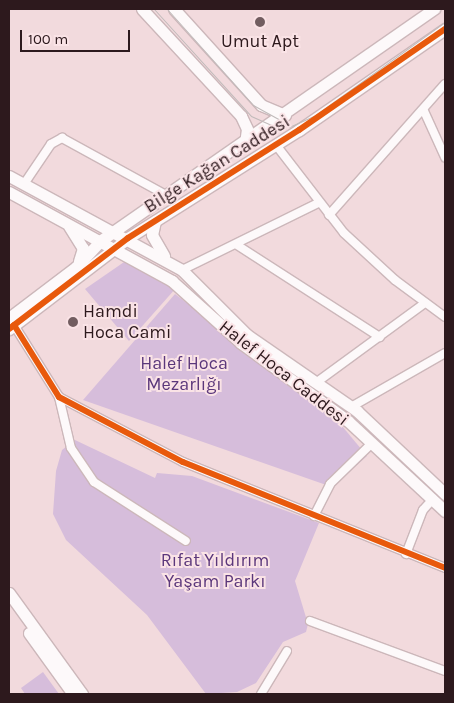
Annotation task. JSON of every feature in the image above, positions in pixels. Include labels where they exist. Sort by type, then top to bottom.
[{"type":"street","points":[[142,9],[241,116],[247,129],[245,143]]},
{"type":"street","points":[[174,9],[262,105],[285,115]]},
{"type":"street","name":"Bilge Kağan Caddesi","points":[[10,324],[76,267],[100,241],[114,230],[245,143],[434,9]]},
{"type":"street","name":"Bilge Kağan Caddesi","points":[[10,324],[113,248],[276,145],[445,29]]},
{"type":"street","points":[[329,215],[424,111],[445,84]]},
{"type":"street","points":[[424,111],[445,157]]},
{"type":"street","points":[[24,184],[50,144],[62,138],[166,195]]},
{"type":"street","points":[[276,145],[329,215],[378,265],[445,317]]},
{"type":"street","name":"Halef Hoca Caddesi","points":[[9,176],[167,259],[182,270],[247,335],[352,407],[445,494]]},
{"type":"street","name":"Halef Hoca Caddesi","points":[[9,192],[172,281],[242,343],[312,392],[372,442],[445,510]]},
{"type":"street","points":[[182,270],[237,245],[318,202]]},
{"type":"street","points":[[154,221],[154,240],[167,259]]},
{"type":"street","points":[[67,223],[83,248],[76,267]]},
{"type":"street","points":[[237,245],[380,337]]},
{"type":"street","points":[[317,382],[425,303]]},
{"type":"street","points":[[10,324],[59,397],[71,448],[94,482],[186,541]]},
{"type":"street","points":[[352,407],[445,352]]},
{"type":"street","points":[[59,397],[183,462],[406,554],[445,568]]},
{"type":"street","points":[[314,516],[330,484],[372,442]]},
{"type":"street","points":[[406,554],[423,510],[433,499]]},
{"type":"street","points":[[9,592],[82,694]]},
{"type":"street","points":[[9,606],[73,694]]},
{"type":"street","points":[[310,621],[445,671]]},
{"type":"street","points":[[261,694],[286,651]]},
{"type":"green space","points":[[127,260],[176,288],[129,341],[85,289]]},
{"type":"green space","name":"Halef Hoca Mezarlığı","points":[[175,294],[332,414],[367,456],[332,487],[83,400]]},
{"type":"green space","name":"Rıfat Yıldırım Yaşam Parkı","points":[[75,440],[155,478],[157,473],[192,476],[319,523],[295,581],[308,624],[306,632],[283,642],[256,683],[237,692],[206,694],[147,615],[66,540],[53,514],[56,471],[62,450]]},
{"type":"green space","points":[[43,672],[59,694],[25,694],[21,688]]},
{"type":"tram line","points":[[154,9],[251,116],[273,126],[289,127],[314,116],[445,22]]},
{"type":"tram line","points":[[167,9],[253,105],[278,119]]},
{"type":"cycle path","points":[[9,329],[128,238],[299,130],[445,29]]},
{"type":"cycle path","points":[[14,325],[59,397],[183,462],[445,568]]},
{"type":"place","name":"Umut Apt","points":[[260,22]]},
{"type":"place","name":"Hamdi Hoca Cami","points":[[73,322]]}]
